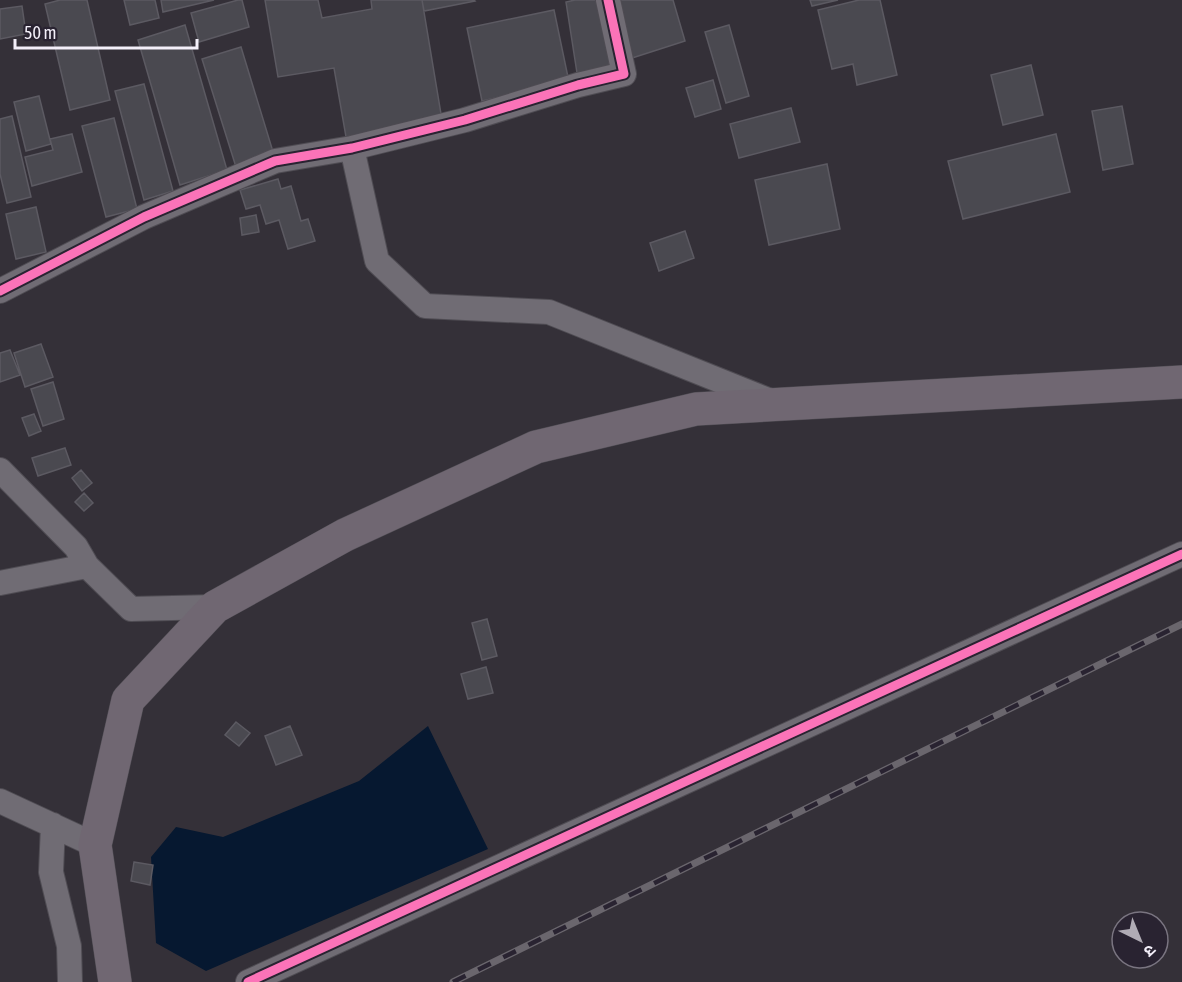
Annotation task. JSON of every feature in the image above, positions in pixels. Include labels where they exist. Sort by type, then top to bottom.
[{"type":"main road","points":[[115,982],[95,845],[128,700],[215,607],[345,535],[536,447],[696,409],[1182,382]]},
{"type":"street","points":[[0,291],[144,217],[275,161],[352,148],[465,120],[578,85],[624,74],[608,0]]},
{"type":"street","points":[[352,148],[377,261],[425,306],[549,312],[777,404]]},
{"type":"street","points":[[0,470],[76,546],[87,567],[131,609],[215,607]]},
{"type":"street","points":[[248,982],[1182,554]]},
{"type":"street","points":[[0,583],[87,567]]},
{"type":"street","points":[[0,801],[95,845]]},
{"type":"street","points":[[53,825],[51,872],[69,946],[69,982]]},
{"type":"water","points":[[428,726],[488,849],[206,971],[156,943],[151,857],[176,827],[223,837],[359,781]]},
{"type":"building","points":[[60,0],[87,0],[110,100],[70,110],[45,4]]},
{"type":"building","points":[[124,0],[155,0],[159,18],[130,25]]},
{"type":"building","points":[[161,0],[214,0],[163,12]]},
{"type":"building","points":[[242,0],[249,27],[199,42],[191,13]]},
{"type":"building","points":[[265,0],[318,0],[322,18],[372,9],[371,0],[422,0],[442,120],[346,137],[334,68],[278,77]]},
{"type":"building","points":[[422,0],[474,0],[475,1],[424,11]]},
{"type":"building","points":[[600,0],[610,68],[577,73],[566,2]]},
{"type":"building","points":[[612,0],[673,0],[685,41],[629,59]]},
{"type":"building","points":[[810,0],[838,0],[812,6]]},
{"type":"building","points":[[859,0],[880,0],[897,75],[857,85],[853,64],[832,69],[818,10]]},
{"type":"building","points":[[22,6],[26,34],[0,39],[0,9]]},
{"type":"building","points":[[554,10],[569,82],[482,101],[467,28]]},
{"type":"building","points":[[185,25],[227,170],[180,185],[138,40]]},
{"type":"building","points":[[729,25],[749,96],[726,103],[705,32]]},
{"type":"building","points":[[241,47],[274,155],[236,167],[202,59]]},
{"type":"building","points":[[1031,65],[1043,115],[1003,125],[991,75]]},
{"type":"building","points":[[713,80],[721,109],[695,117],[686,88]]},
{"type":"building","points":[[144,84],[173,191],[144,200],[115,91]]},
{"type":"building","points":[[39,96],[51,144],[26,151],[14,102]]},
{"type":"building","points":[[1122,106],[1133,164],[1103,170],[1092,111]]},
{"type":"building","points":[[791,108],[800,142],[739,158],[730,124]]},
{"type":"building","points":[[12,116],[31,197],[7,203],[0,174],[0,119]]},
{"type":"building","points":[[114,118],[137,209],[106,217],[82,126]]},
{"type":"building","points":[[72,134],[82,172],[32,186],[25,157],[53,150],[50,139]]},
{"type":"building","points":[[1056,134],[1070,192],[963,219],[948,161]]},
{"type":"building","points":[[827,164],[840,229],[769,245],[755,180]]},
{"type":"building","points":[[278,179],[281,189],[291,186],[301,221],[308,219],[315,241],[288,249],[279,220],[266,224],[260,205],[246,209],[240,190]]},
{"type":"building","points":[[36,207],[46,252],[16,259],[6,214]]},
{"type":"building","points":[[256,215],[259,232],[242,235],[240,218]]},
{"type":"building","points":[[685,231],[694,258],[659,271],[650,243]]},
{"type":"building","points":[[41,344],[53,377],[25,387],[14,353]]},
{"type":"building","points":[[10,350],[20,375],[0,382],[0,353]]},
{"type":"building","points":[[53,382],[64,419],[43,426],[31,389]]},
{"type":"building","points":[[34,414],[41,431],[29,436],[22,418]]},
{"type":"building","points":[[65,448],[71,465],[38,476],[32,458]]},
{"type":"building","points":[[81,470],[92,483],[82,491],[72,478]]},
{"type":"building","points":[[84,493],[93,503],[84,511],[75,502]]},
{"type":"building","points":[[487,619],[497,656],[482,660],[472,623]]},
{"type":"building","points":[[486,667],[493,693],[468,699],[461,674]]},
{"type":"building","points":[[236,722],[250,733],[239,746],[225,735]]},
{"type":"building","points":[[290,726],[302,755],[276,765],[265,736]]},
{"type":"building","points":[[134,862],[153,865],[150,885],[131,881]]},
{"type":"railway","points":[[453,982],[1182,624]]},
{"type":"cycle path","points":[[0,291],[144,217],[275,161],[352,148],[465,120],[578,85],[624,74],[608,0]]},
{"type":"cycle path","points":[[248,982],[1182,554]]}]
